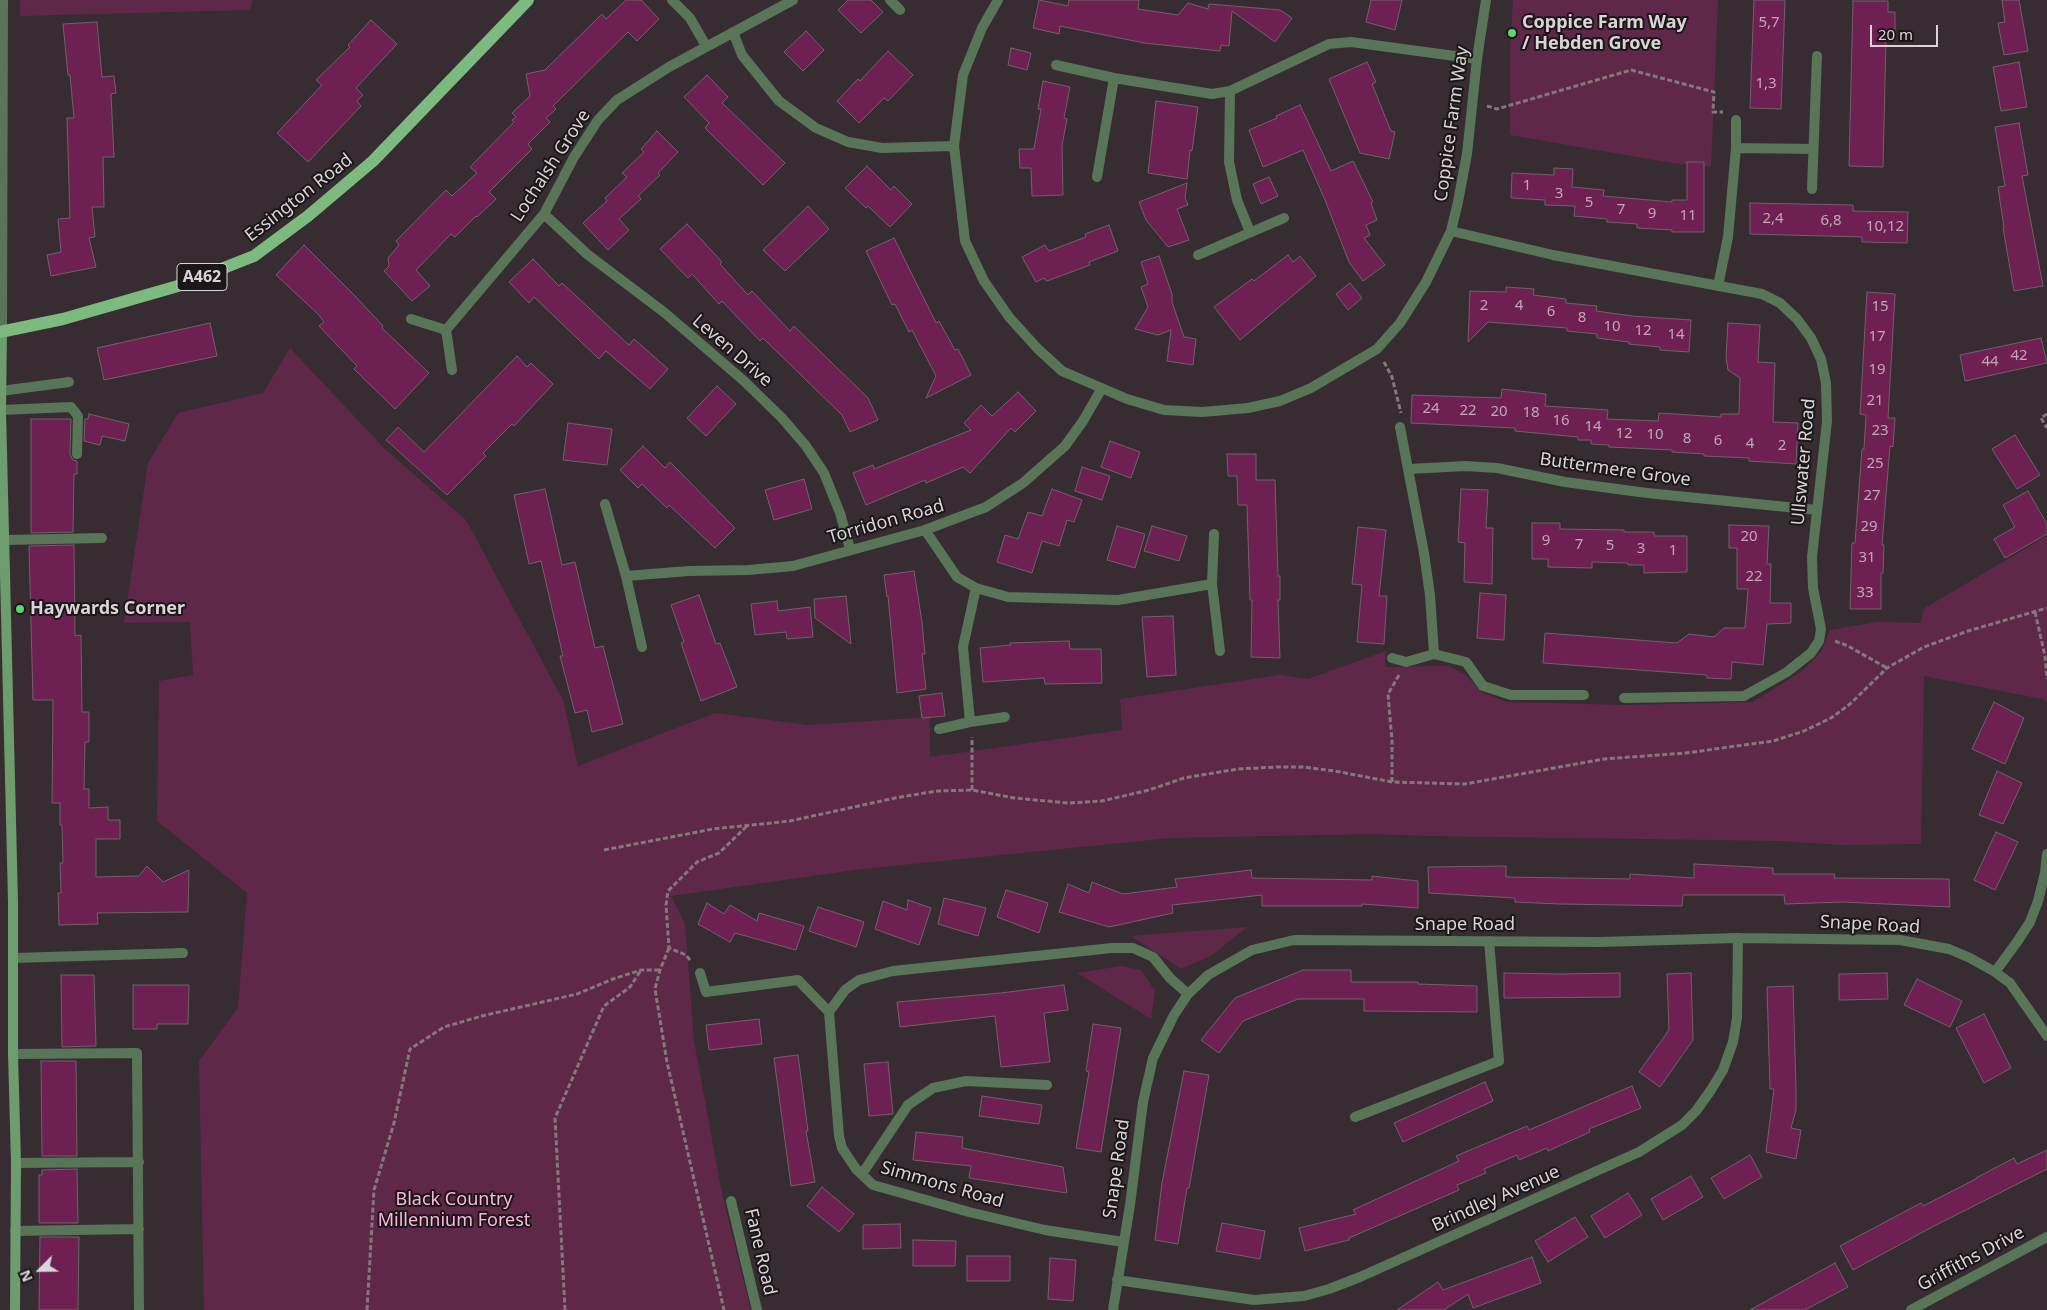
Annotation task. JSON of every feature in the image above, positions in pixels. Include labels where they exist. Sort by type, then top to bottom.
[{"type":"main road","name":"Essington Road","points":[[1,332],[63,319],[178,286],[254,256],[308,216],[373,161],[528,0]]},
{"type":"street","points":[[2,0],[1,410],[14,958],[15,1310]]},
{"type":"street","points":[[672,0],[690,18],[706,46]]},
{"type":"street","name":"Lochalsh Grove","points":[[446,330],[544,214],[574,157],[598,120],[617,100],[669,67],[793,0]]},
{"type":"street","points":[[890,0],[900,10]]},
{"type":"street","name":"Coppice Farm Way","points":[[998,0],[982,28],[963,74],[954,146],[965,241],[984,281],[1009,317],[1038,349],[1062,371],[1126,399],[1164,410],[1202,412],[1248,408],[1280,401],[1312,388],[1376,349],[1400,323],[1421,290],[1451,231],[1467,154],[1477,58],[1486,0]]},
{"type":"street","points":[[733,32],[742,55],[779,101],[816,128],[848,142],[882,148],[954,146]]},
{"type":"street","points":[[1056,65],[1114,78],[1212,94],[1230,91],[1329,44],[1351,42],[1477,58]]},
{"type":"street","points":[[1812,189],[1817,56]]},
{"type":"street","points":[[1096,177],[1114,78]]},
{"type":"street","points":[[1230,91],[1229,162],[1237,200],[1250,232]]},
{"type":"street","points":[[1718,286],[1728,236],[1736,148],[1736,120]]},
{"type":"street","points":[[1736,148],[1813,149]]},
{"type":"street","name":"Leven Drive","points":[[544,214],[586,254],[665,314],[744,381],[782,418],[806,446],[824,473],[840,513],[850,549]]},
{"type":"street","points":[[1198,255],[1284,218]]},
{"type":"street","name":"Ullswater Road","points":[[1451,231],[1553,255],[1762,294],[1780,303],[1802,326],[1811,338],[1821,359],[1826,383],[1827,421],[1812,557],[1813,588],[1821,628],[1819,641]]},
{"type":"street","points":[[411,319],[446,330],[452,370]]},
{"type":"street","points":[[2,391],[69,382]]},
{"type":"street","name":"Torridon Road","points":[[626,576],[689,570],[748,570],[792,566],[925,530],[986,507],[1023,483],[1065,446],[1083,421],[1102,388]]},
{"type":"street","points":[[1,410],[71,407],[78,416],[77,454]]},
{"type":"street","points":[[1400,427],[1429,587],[1434,654]]},
{"type":"street","name":"Buttermere Grove","points":[[1409,469],[1466,466],[1497,468],[1565,482],[1628,491],[1817,510]]},
{"type":"street","points":[[604,504],[626,576],[642,648]]},
{"type":"street","points":[[925,530],[958,577],[976,588],[1008,597],[1118,600],[1212,584]]},
{"type":"street","points":[[1214,534],[1212,584],[1220,651]]},
{"type":"street","points":[[5,540],[102,538]]},
{"type":"street","points":[[970,722],[964,647],[976,588]]},
{"type":"street","points":[[1624,698],[1744,696],[1787,672],[1811,653],[1819,641]]},
{"type":"street","points":[[1392,658],[1406,662],[1434,654],[1466,662],[1483,686],[1511,695],[1584,695]]},
{"type":"street","points":[[939,729],[1005,717]]},
{"type":"street","points":[[1995,972],[2030,922],[2040,891],[2047,854]]},
{"type":"street","name":"Snape Road","points":[[1113,1310],[1130,1205],[1143,1102],[1153,1058],[1174,1015],[1188,994],[1208,975],[1252,950],[1294,940],[1599,942],[1738,938],[1900,940],[1949,949],[1995,972],[2010,983],[2047,1036]]},
{"type":"street","name":"Brindley Avenue","points":[[1117,1280],[1254,1300],[1304,1296],[1360,1277],[1639,1152],[1682,1125],[1696,1111],[1723,1070],[1733,1042],[1736,1018],[1738,938]]},
{"type":"street","points":[[1355,1117],[1499,1061],[1489,941]]},
{"type":"street","points":[[700,973],[706,992],[798,980],[829,1012],[845,990],[859,980],[893,971],[1112,948],[1133,948],[1153,957],[1170,978],[1188,994]]},
{"type":"street","points":[[14,958],[183,953]]},
{"type":"street","name":"Simmons Road","points":[[829,1012],[839,1136],[842,1148],[873,1185],[969,1212],[1046,1230],[1123,1242]]},
{"type":"street","points":[[13,1054],[137,1053],[139,1310]]},
{"type":"street","points":[[862,1174],[908,1105],[933,1088],[966,1080],[1047,1085]]},
{"type":"street","points":[[16,1163],[138,1162]]},
{"type":"street","name":"Fane Road","points":[[731,1201],[757,1310]]},
{"type":"street","points":[[15,1231],[139,1229]]},
{"type":"street","name":"Griffiths Drive","points":[[1911,1310],[2047,1237]]},
{"type":"path","points":[[1472,102],[1497,109],[1632,70],[1714,92],[1713,112],[1736,112],[1736,120]]},
{"type":"path","points":[[1376,349],[1392,377],[1403,420],[1398,421],[1400,427]]},
{"type":"path","points":[[2047,414],[2041,418],[2047,428]]},
{"type":"path","points":[[604,850],[712,829],[790,821],[895,798],[937,791],[972,790],[1014,798],[1068,803],[1102,802],[1149,790],[1184,778],[1238,769],[1276,767],[1303,767],[1334,771],[1392,782],[1465,784],[1604,759],[1686,752],[1773,741],[1804,731],[1830,718],[1850,704],[1887,668],[1924,647],[1968,631],[2047,608]]},
{"type":"path","points":[[2035,612],[2045,656],[2047,679]]},
{"type":"path","points":[[1819,641],[1838,641],[1887,668]]},
{"type":"path","points":[[1392,782],[1392,741],[1388,694],[1406,662]]},
{"type":"path","points":[[970,722],[972,790]]},
{"type":"path","points":[[724,1310],[667,1062],[655,989],[669,948],[666,905],[668,891],[697,862],[719,852],[748,826]]},
{"type":"path","points":[[669,948],[686,955],[700,973]]},
{"type":"path","points":[[367,1310],[374,1190],[394,1123],[410,1049],[444,1027],[482,1016],[577,994],[641,970],[660,970]]},
{"type":"path","points":[[564,1310],[555,1118],[604,1006],[630,986],[641,970]]},
{"type":"green space","points":[[20,0],[253,0],[250,10],[20,16]]},
{"type":"green space","points":[[1513,0],[1718,0],[1711,167],[1672,163],[1510,135],[1510,51]]},
{"type":"green space","name":"Black Country Millennium Forest","points":[[290,348],[385,449],[466,520],[563,700],[578,766],[715,713],[808,725],[930,717],[930,757],[1122,730],[1120,699],[1280,675],[1308,679],[1386,651],[1385,667],[1448,666],[1466,675],[1481,692],[1506,702],[1626,705],[1753,702],[1802,671],[1821,652],[1830,630],[1877,622],[1921,623],[1923,609],[2047,536],[2047,702],[2042,699],[1924,676],[1921,844],[1841,845],[1781,841],[1371,834],[1171,838],[862,869],[671,896],[685,924],[694,1041],[722,1194],[751,1310],[204,1310],[199,1061],[238,1008],[247,893],[157,821],[159,681],[193,675],[190,622],[124,623],[148,463],[178,413],[263,393]]},
{"type":"green space","points":[[1247,927],[1211,956],[1181,969],[1131,936]]},
{"type":"green space","points":[[1121,966],[1141,970],[1155,991],[1151,1019],[1077,973]]},
{"type":"building","points":[[626,0],[641,0],[659,19],[637,41],[628,32],[553,106],[556,109],[546,118],[550,122],[528,144],[532,149],[489,192],[496,199],[455,237],[451,234],[416,270],[430,286],[412,301],[384,271],[389,266],[388,258],[399,245],[396,241],[446,190],[452,196],[477,173],[470,167],[514,122],[512,120],[516,117],[512,113],[530,96],[526,74],[545,70],[602,14],[606,19]]},
{"type":"building","points":[[848,0],[871,0],[883,12],[861,33],[838,10]]},
{"type":"building","points":[[1039,0],[1068,6],[1069,0],[1139,0],[1138,9],[1178,15],[1188,3],[1208,9],[1209,4],[1280,10],[1292,18],[1275,42],[1232,11],[1229,46],[1221,45],[1220,51],[1144,43],[1060,26],[1059,34],[1033,28]]},
{"type":"building","points":[[1371,0],[1402,0],[1395,30],[1366,22]]},
{"type":"building","points":[[1754,0],[1785,0],[1781,109],[1750,108]]},
{"type":"building","points":[[2002,0],[2019,0],[2028,51],[2004,55],[1998,23],[2005,22]]},
{"type":"building","points":[[1853,1],[1888,1],[1888,12],[1895,12],[1895,39],[1886,39],[1883,167],[1849,166]]},
{"type":"building","points":[[371,20],[397,44],[356,88],[363,95],[357,101],[361,106],[308,162],[277,133],[322,85],[316,80],[350,47],[348,45]]},
{"type":"building","points":[[97,22],[102,77],[114,76],[116,93],[111,94],[114,157],[103,157],[104,207],[92,207],[95,237],[89,238],[96,267],[51,276],[47,255],[61,252],[58,219],[70,218],[67,118],[74,118],[63,24]]},
{"type":"building","points":[[806,31],[824,50],[803,71],[784,52]]},
{"type":"building","points":[[1011,48],[1031,53],[1027,70],[1008,65]]},
{"type":"building","points":[[888,51],[913,75],[888,101],[884,98],[859,123],[837,101],[858,79],[860,81]]},
{"type":"building","points":[[1367,62],[1376,82],[1372,84],[1391,131],[1395,132],[1389,159],[1360,153],[1329,79]]},
{"type":"building","points":[[2019,62],[2027,107],[2001,111],[1993,67]]},
{"type":"building","points":[[707,75],[728,97],[722,103],[785,163],[763,185],[705,128],[709,123],[684,97]]},
{"type":"building","points":[[1043,81],[1070,87],[1064,118],[1067,119],[1062,146],[1063,195],[1032,196],[1031,168],[1020,168],[1019,149],[1034,149],[1041,109],[1038,109]]},
{"type":"building","points":[[1156,101],[1198,107],[1187,179],[1148,173]]},
{"type":"building","points":[[1300,105],[1331,171],[1353,161],[1373,202],[1371,203],[1377,220],[1366,225],[1370,235],[1364,238],[1385,265],[1363,281],[1349,262],[1303,150],[1263,167],[1249,130],[1277,118],[1276,116]]},
{"type":"building","points":[[2019,123],[2028,175],[2022,176],[2043,286],[2014,291],[1998,187],[2005,186],[1995,127]]},
{"type":"building","points":[[657,131],[678,152],[658,173],[660,175],[638,196],[641,199],[619,219],[629,230],[608,250],[583,223],[607,201],[605,198],[627,177],[622,173],[644,152],[641,149]]},
{"type":"building","points":[[1687,162],[1704,162],[1704,232],[1672,232],[1672,230],[1637,228],[1637,224],[1607,222],[1607,219],[1574,216],[1575,206],[1545,205],[1545,200],[1511,198],[1512,173],[1554,175],[1554,168],[1573,169],[1572,187],[1604,190],[1603,196],[1672,202],[1672,200],[1687,200]]},
{"type":"building","points":[[867,166],[891,190],[894,186],[912,204],[890,227],[845,188]]},
{"type":"building","points":[[1269,177],[1278,196],[1261,204],[1253,184]]},
{"type":"building","points":[[1187,183],[1185,198],[1188,205],[1177,209],[1189,240],[1168,247],[1146,220],[1139,202]]},
{"type":"building","points":[[1750,203],[1853,205],[1853,211],[1908,212],[1907,243],[1862,242],[1862,237],[1750,234]]},
{"type":"building","points":[[808,206],[829,229],[785,271],[763,250]]},
{"type":"building","points":[[687,224],[722,262],[720,264],[748,295],[752,291],[790,331],[794,326],[868,398],[878,420],[850,432],[842,415],[763,338],[760,341],[722,301],[719,304],[692,274],[688,278],[660,249]]},
{"type":"building","points":[[1109,225],[1118,251],[1089,262],[1090,265],[1047,281],[1044,278],[1036,282],[1022,257],[1045,245],[1049,251],[1086,237],[1085,234]]},
{"type":"building","points":[[894,238],[936,323],[939,321],[955,350],[958,349],[971,375],[926,398],[936,376],[912,330],[909,332],[895,304],[892,305],[866,251]]},
{"type":"building","points":[[304,245],[356,297],[383,326],[382,328],[429,373],[395,409],[354,369],[357,366],[319,326],[324,322],[318,314],[276,275]]},
{"type":"building","points":[[1288,255],[1293,262],[1300,256],[1316,276],[1240,340],[1214,307],[1252,279],[1254,281]]},
{"type":"building","points":[[1159,256],[1184,337],[1196,339],[1193,365],[1167,361],[1171,330],[1158,335],[1135,329],[1148,307],[1141,287],[1148,284],[1141,262]]},
{"type":"building","points":[[533,259],[559,286],[562,283],[629,345],[634,339],[668,369],[650,389],[606,351],[599,359],[534,297],[529,303],[509,282]]},
{"type":"building","points":[[1350,283],[1362,298],[1348,310],[1336,294]]},
{"type":"building","points":[[1506,287],[1534,289],[1533,295],[1566,299],[1566,303],[1597,306],[1596,311],[1632,316],[1691,320],[1689,352],[1660,350],[1660,347],[1597,338],[1597,334],[1567,331],[1567,328],[1488,322],[1468,342],[1470,291],[1506,292]]},
{"type":"building","points":[[1867,292],[1895,294],[1888,418],[1895,418],[1893,447],[1890,446],[1882,545],[1884,545],[1883,573],[1881,573],[1881,609],[1850,609],[1852,543],[1855,543],[1866,415],[1860,414]]},
{"type":"building","points":[[210,323],[217,356],[104,380],[97,348]]},
{"type":"building","points":[[1728,323],[1760,325],[1758,362],[1775,363],[1773,422],[1798,423],[1796,464],[1749,461],[1749,458],[1704,456],[1704,454],[1672,452],[1672,450],[1609,447],[1609,445],[1591,444],[1591,440],[1578,440],[1578,437],[1515,431],[1515,428],[1411,423],[1412,395],[1501,398],[1502,389],[1546,394],[1545,406],[1608,410],[1607,419],[1658,421],[1659,413],[1721,417],[1721,414],[1739,414],[1740,378],[1728,370],[1726,357]]},
{"type":"building","points":[[2041,338],[2047,363],[1965,381],[1960,355]]},
{"type":"building","points":[[517,356],[527,367],[531,363],[553,384],[514,426],[512,424],[483,453],[486,456],[447,495],[386,440],[398,427],[424,452]]},
{"type":"building","points":[[717,386],[736,404],[706,436],[687,418]]},
{"type":"building","points":[[1018,392],[1036,411],[1015,432],[1011,428],[970,473],[963,467],[926,483],[925,480],[866,505],[853,473],[873,465],[874,469],[971,430],[964,423],[981,405],[992,416]]},
{"type":"building","points":[[89,414],[129,424],[125,441],[102,436],[100,445],[84,441],[85,419],[88,419]]},
{"type":"building","points":[[31,419],[71,419],[70,454],[73,460],[77,461],[77,474],[74,474],[73,532],[31,533]]},
{"type":"building","points":[[568,423],[612,429],[607,465],[563,460]]},
{"type":"building","points":[[2015,435],[2040,475],[2017,489],[1992,449]]},
{"type":"building","points":[[1110,441],[1140,452],[1131,478],[1101,467]]},
{"type":"building","points":[[643,446],[665,468],[670,462],[735,528],[715,548],[669,505],[667,508],[642,484],[638,488],[620,470]]},
{"type":"building","points":[[1227,454],[1256,454],[1256,480],[1275,480],[1278,576],[1280,576],[1280,600],[1278,600],[1280,658],[1251,657],[1252,600],[1250,600],[1247,505],[1238,505],[1237,476],[1228,476]]},
{"type":"building","points":[[1082,467],[1110,476],[1102,500],[1075,491]]},
{"type":"building","points":[[804,479],[812,509],[774,520],[765,490]]},
{"type":"building","points":[[545,489],[562,565],[575,562],[595,648],[603,646],[623,724],[592,732],[587,710],[575,713],[560,656],[563,656],[541,561],[529,564],[514,495]]},
{"type":"building","points":[[1052,489],[1082,500],[1074,522],[1067,520],[1059,546],[1042,541],[1032,573],[997,562],[1005,535],[1018,539],[1028,512],[1042,516]]},
{"type":"building","points":[[1461,489],[1488,490],[1486,528],[1493,528],[1492,584],[1464,582],[1465,543],[1458,542]]},
{"type":"building","points":[[2028,491],[2047,524],[2047,534],[2005,558],[1994,539],[2015,527],[2003,505]]},
{"type":"building","points":[[1532,523],[1560,523],[1560,529],[1624,530],[1624,532],[1654,532],[1654,536],[1687,536],[1687,572],[1644,573],[1644,565],[1628,565],[1628,563],[1592,562],[1592,568],[1548,567],[1548,559],[1532,559]]},
{"type":"building","points":[[1729,525],[1769,526],[1767,564],[1771,564],[1770,603],[1791,603],[1791,623],[1767,624],[1763,665],[1732,662],[1731,679],[1707,678],[1707,675],[1543,663],[1545,633],[1677,643],[1689,634],[1714,637],[1724,628],[1745,628],[1748,589],[1737,589],[1737,548],[1729,548]]},
{"type":"building","points":[[1117,526],[1145,534],[1135,568],[1107,560]]},
{"type":"building","points":[[1152,526],[1187,536],[1179,561],[1144,551]]},
{"type":"building","points":[[1358,527],[1386,530],[1379,596],[1387,596],[1384,644],[1357,642],[1362,585],[1352,584]]},
{"type":"building","points":[[74,545],[75,636],[81,635],[82,712],[89,712],[89,742],[85,742],[84,789],[89,789],[89,808],[108,807],[108,820],[120,820],[120,839],[96,839],[96,877],[139,876],[147,866],[163,882],[189,870],[188,912],[97,913],[98,924],[59,925],[58,893],[61,893],[60,863],[63,863],[62,825],[60,825],[60,803],[52,803],[53,700],[33,700],[29,546]]},
{"type":"building","points":[[914,571],[922,622],[925,654],[922,654],[926,689],[897,693],[888,596],[884,575]]},
{"type":"building","points":[[1480,593],[1506,595],[1504,640],[1477,638]]},
{"type":"building","points":[[699,595],[716,644],[720,643],[737,687],[701,701],[681,643],[684,642],[671,605]]},
{"type":"building","points":[[846,596],[851,644],[815,618],[814,599]]},
{"type":"building","points":[[777,601],[778,611],[810,607],[813,637],[787,639],[786,632],[755,635],[751,604]]},
{"type":"building","points":[[1173,616],[1176,675],[1147,677],[1142,617]]},
{"type":"building","points":[[1069,641],[1070,649],[1101,649],[1102,683],[1045,684],[1044,678],[983,682],[980,648],[1011,645],[1010,643]]},
{"type":"building","points":[[942,693],[945,716],[922,718],[919,696]]},
{"type":"building","points":[[1994,702],[2024,718],[2005,764],[1972,749]]},
{"type":"building","points":[[1997,771],[2022,783],[2003,824],[1979,815]]},
{"type":"building","points":[[1996,832],[2018,842],[1995,890],[1974,880]]},
{"type":"building","points":[[1694,864],[1773,868],[1773,874],[1835,874],[1834,878],[1949,879],[1950,907],[1843,902],[1785,904],[1784,895],[1683,895],[1682,906],[1515,902],[1515,898],[1429,893],[1428,867],[1506,866],[1506,877],[1630,879],[1630,874],[1694,878]]},
{"type":"building","points":[[1251,870],[1252,878],[1372,880],[1372,876],[1418,881],[1418,908],[1362,904],[1362,906],[1262,906],[1262,895],[1172,905],[1173,913],[1109,927],[1059,912],[1068,884],[1089,893],[1092,882],[1123,894],[1177,887],[1175,879]]},
{"type":"building","points":[[1006,890],[1048,903],[1039,933],[997,917]]},
{"type":"building","points":[[944,898],[986,908],[978,936],[938,924]]},
{"type":"building","points":[[908,900],[931,908],[919,945],[875,929],[883,901],[907,910]]},
{"type":"building","points":[[707,903],[724,914],[730,905],[757,921],[759,913],[804,926],[796,950],[735,933],[730,942],[698,924]]},
{"type":"building","points":[[818,907],[864,922],[856,947],[809,931]]},
{"type":"building","points":[[1303,970],[1351,970],[1351,982],[1418,982],[1418,984],[1477,986],[1477,1012],[1364,1011],[1364,999],[1298,999],[1243,1021],[1219,1053],[1201,1040],[1235,998]]},
{"type":"building","points":[[1504,973],[1620,973],[1620,997],[1504,998]]},
{"type":"building","points":[[1691,973],[1693,1040],[1660,1087],[1639,1072],[1669,1030],[1667,974]]},
{"type":"building","points":[[1887,973],[1888,999],[1839,1000],[1839,974]]},
{"type":"building","points":[[61,975],[94,975],[96,1046],[62,1047]]},
{"type":"building","points":[[1917,979],[1962,1001],[1950,1027],[1904,1005]]},
{"type":"building","points":[[133,985],[189,985],[188,1024],[157,1024],[157,1029],[133,1029]]},
{"type":"building","points":[[1064,985],[1068,1010],[1044,1013],[1050,1062],[1001,1067],[995,1016],[900,1027],[897,1002],[1001,993]]},
{"type":"building","points":[[1793,986],[1796,1110],[1791,1128],[1801,1130],[1796,1159],[1766,1152],[1774,1089],[1770,1089],[1767,987]]},
{"type":"building","points":[[1984,1014],[2011,1068],[1984,1083],[1956,1028]]},
{"type":"building","points":[[759,1019],[762,1044],[709,1050],[706,1025]]},
{"type":"building","points":[[1093,1024],[1121,1028],[1101,1152],[1076,1148],[1089,1072],[1086,1071]]},
{"type":"building","points":[[798,1055],[808,1131],[806,1131],[815,1182],[791,1186],[774,1058]]},
{"type":"building","points":[[41,1061],[76,1061],[77,1156],[42,1156]]},
{"type":"building","points":[[888,1062],[893,1114],[869,1116],[864,1064]]},
{"type":"building","points":[[1184,1071],[1209,1075],[1178,1244],[1155,1240],[1162,1183]]},
{"type":"building","points":[[1485,1082],[1493,1101],[1403,1142],[1394,1123]]},
{"type":"building","points":[[1632,1086],[1641,1108],[1589,1129],[1590,1132],[1548,1151],[1547,1148],[1519,1160],[1517,1155],[1484,1169],[1486,1173],[1457,1185],[1459,1190],[1349,1238],[1349,1240],[1305,1251],[1299,1228],[1356,1214],[1353,1210],[1459,1161],[1456,1156],[1527,1126],[1529,1130]]},
{"type":"building","points":[[982,1096],[1042,1105],[1039,1124],[979,1116]]},
{"type":"building","points":[[916,1132],[963,1137],[962,1148],[1063,1167],[1067,1193],[969,1178],[971,1166],[913,1160]]},
{"type":"building","points":[[2047,1150],[2047,1169],[1934,1226],[1853,1270],[1840,1246],[1921,1203],[1923,1206],[2014,1158],[2017,1164]]},
{"type":"building","points":[[1750,1155],[1762,1177],[1724,1199],[1711,1178]]},
{"type":"building","points":[[77,1169],[78,1223],[39,1223],[39,1175],[42,1175],[42,1170]]},
{"type":"building","points":[[1691,1176],[1703,1197],[1663,1220],[1651,1199]]},
{"type":"building","points":[[822,1187],[854,1214],[839,1232],[807,1206]]},
{"type":"building","points":[[1628,1193],[1642,1215],[1605,1238],[1591,1216]]},
{"type":"building","points":[[1575,1217],[1588,1237],[1548,1262],[1535,1241]]},
{"type":"building","points":[[1222,1223],[1265,1231],[1260,1259],[1216,1251]]},
{"type":"building","points":[[900,1224],[901,1248],[863,1249],[863,1225]]},
{"type":"building","points":[[40,1237],[79,1237],[78,1310],[39,1310]]},
{"type":"building","points":[[913,1240],[956,1241],[955,1266],[913,1266]]},
{"type":"building","points":[[967,1256],[1010,1256],[1010,1281],[967,1281]]},
{"type":"building","points":[[1532,1257],[1541,1283],[1473,1308],[1468,1294],[1444,1310],[1397,1310],[1438,1282],[1443,1290]]},
{"type":"building","points":[[1050,1258],[1076,1260],[1073,1301],[1048,1299]]},
{"type":"building","points":[[1835,1263],[1848,1287],[1805,1310],[1750,1310]]},
{"type":"place","name":"Coppice Farm Way / Hebden Grove","points":[[1512,33]]},
{"type":"place","name":"Haywards Corner","points":[[20,609]]}]
